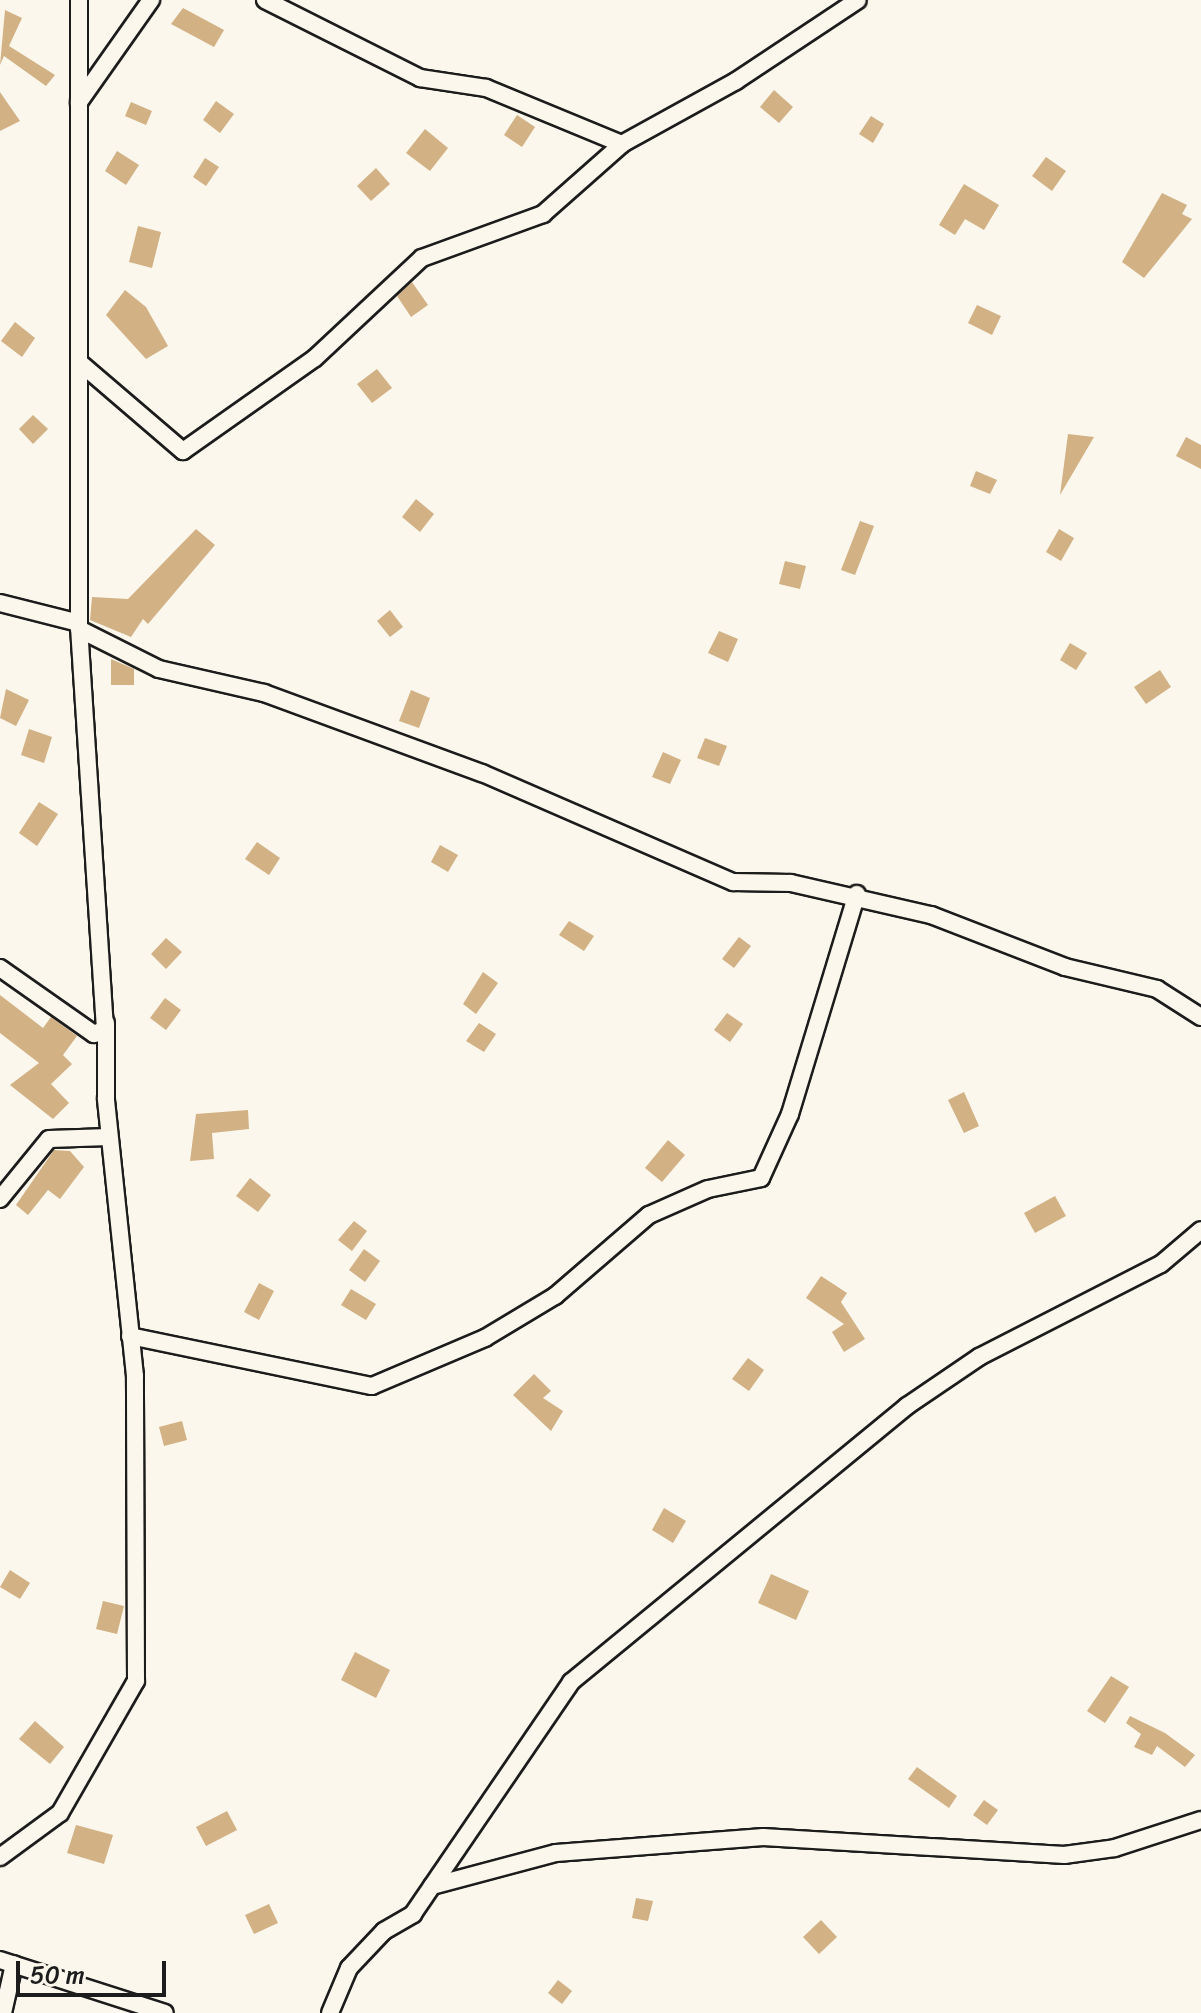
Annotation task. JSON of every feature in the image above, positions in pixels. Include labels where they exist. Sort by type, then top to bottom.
[{"type":"street","points":[[0,1857],[60,1813],[136,1681],[130,1336],[109,1137],[106,1022],[79,626],[79,0]]},
{"type":"street","points":[[79,102],[151,0]]},
{"type":"street","points":[[265,0],[420,78],[486,88],[622,144]]},
{"type":"street","points":[[79,362],[183,451],[315,358],[422,258],[543,214],[622,144],[736,81],[858,0]]},
{"type":"street","points":[[0,603],[79,626],[159,669],[264,693],[482,773],[733,882],[857,894],[1065,967],[1157,989],[1201,1017]]},
{"type":"street","points":[[130,1336],[372,1386],[485,1338],[555,1296],[649,1215],[708,1189],[761,1178],[790,1114],[857,894]]},
{"type":"street","points":[[0,968],[94,1034],[106,1022]]},
{"type":"street","points":[[0,1199],[49,1139],[109,1137]]},
{"type":"street","points":[[330,2013],[349,1968],[384,1931],[413,1914],[571,1682],[907,1406],[979,1357],[1161,1264],[1201,1230]]},
{"type":"street","points":[[432,1886],[556,1853],[763,1837],[1064,1855],[1115,1848],[1201,1820]]},
{"type":"street","points":[[3,2013],[7,1962],[165,2013]]},
{"type":"building","points":[[183,8],[224,30],[214,47],[171,24]]},
{"type":"building","points":[[5,10],[22,18],[9,46],[55,75],[46,86],[4,56],[0,65]]},
{"type":"building","points":[[774,90],[793,107],[779,123],[760,107]]},
{"type":"building","points":[[0,92],[20,121],[0,131]]},
{"type":"building","points":[[216,101],[234,114],[220,133],[203,120]]},
{"type":"building","points":[[131,102],[152,111],[146,125],[125,116]]},
{"type":"building","points":[[517,115],[535,127],[522,147],[504,135]]},
{"type":"building","points":[[871,116],[884,124],[873,143],[859,134]]},
{"type":"building","points":[[425,129],[448,148],[430,171],[406,153]]},
{"type":"building","points":[[117,151],[139,165],[126,185],[105,171]]},
{"type":"building","points":[[1046,157],[1066,171],[1052,191],[1032,176]]},
{"type":"building","points":[[205,158],[219,167],[206,186],[193,177]]},
{"type":"building","points":[[376,168],[390,184],[371,201],[357,186]]},
{"type":"building","points":[[964,184],[999,205],[984,230],[965,219],[955,235],[939,225]]},
{"type":"building","points":[[1162,193],[1187,205],[1182,214],[1192,219],[1144,278],[1122,262]]},
{"type":"building","points":[[138,226],[161,232],[152,268],[129,262]]},
{"type":"building","points":[[412,282],[428,305],[411,317],[397,296]]},
{"type":"building","points":[[125,290],[146,307],[168,346],[146,359],[106,315]]},
{"type":"building","points":[[977,305],[1001,316],[992,335],[968,323]]},
{"type":"building","points":[[15,322],[35,338],[22,357],[1,341]]},
{"type":"building","points":[[377,369],[392,388],[372,403],[357,384]]},
{"type":"building","points":[[33,415],[48,429],[33,444],[19,429]]},
{"type":"building","points":[[1068,434],[1094,437],[1060,495]]},
{"type":"building","points":[[1186,437],[1201,445],[1201,469],[1176,456]]},
{"type":"building","points":[[976,471],[997,480],[990,494],[970,486]]},
{"type":"building","points":[[416,499],[434,514],[420,532],[402,517]]},
{"type":"building","points":[[860,521],[874,526],[855,575],[841,570]]},
{"type":"building","points":[[196,529],[215,545],[148,624],[143,619],[131,637],[90,620],[92,597],[128,599]]},
{"type":"building","points":[[1059,529],[1074,538],[1061,561],[1046,552]]},
{"type":"building","points":[[785,561],[806,566],[800,589],[779,584]]},
{"type":"building","points":[[390,610],[403,627],[390,637],[377,621]]},
{"type":"building","points":[[719,631],[738,639],[728,662],[708,653]]},
{"type":"building","points":[[1070,643],[1087,653],[1076,670],[1060,660]]},
{"type":"building","points":[[111,659],[134,669],[134,685],[111,685]]},
{"type":"building","points":[[1160,670],[1171,687],[1146,704],[1134,687]]},
{"type":"building","points":[[6,689],[29,700],[16,726],[0,718]]},
{"type":"building","points":[[411,690],[430,698],[419,728],[399,721]]},
{"type":"building","points":[[29,729],[52,737],[44,763],[21,755]]},
{"type":"building","points":[[705,738],[727,746],[719,766],[697,758]]},
{"type":"building","points":[[663,752],[681,760],[670,784],[652,777]]},
{"type":"building","points":[[39,802],[58,814],[37,846],[19,833]]},
{"type":"building","points":[[257,842],[280,858],[269,875],[245,859]]},
{"type":"building","points":[[440,845],[458,855],[448,872],[431,862]]},
{"type":"building","points":[[569,921],[594,936],[584,951],[559,935]]},
{"type":"building","points":[[739,937],[751,946],[734,968],[722,959]]},
{"type":"building","points":[[166,938],[182,952],[166,969],[151,954]]},
{"type":"building","points":[[483,972],[498,983],[476,1014],[463,1004]]},
{"type":"building","points":[[0,995],[43,1028],[51,1017],[77,1036],[63,1055],[72,1064],[51,1084],[69,1103],[53,1119],[10,1085],[39,1063],[0,1033]]},
{"type":"building","points":[[165,998],[181,1010],[166,1030],[150,1018]]},
{"type":"building","points":[[727,1013],[743,1024],[730,1042],[714,1030]]},
{"type":"building","points":[[479,1023],[496,1034],[484,1052],[466,1041]]},
{"type":"building","points":[[964,1092],[979,1126],[964,1133],[948,1100]]},
{"type":"building","points":[[248,1110],[249,1129],[212,1133],[214,1159],[190,1161],[196,1114]]},
{"type":"building","points":[[668,1140],[685,1155],[662,1182],[645,1168]]},
{"type":"building","points":[[54,1150],[70,1151],[84,1167],[60,1199],[48,1190],[28,1215],[16,1205]]},
{"type":"building","points":[[250,1178],[271,1195],[258,1212],[236,1196]]},
{"type":"building","points":[[1055,1196],[1066,1216],[1035,1233],[1024,1213]]},
{"type":"building","points":[[354,1221],[367,1231],[352,1251],[338,1240]]},
{"type":"building","points":[[364,1249],[380,1261],[365,1282],[349,1270]]},
{"type":"building","points":[[821,1276],[847,1293],[841,1302],[865,1339],[844,1352],[832,1332],[844,1324],[806,1298]]},
{"type":"building","points":[[259,1283],[274,1291],[259,1320],[244,1312]]},
{"type":"building","points":[[351,1289],[376,1304],[366,1320],[341,1305]]},
{"type":"building","points":[[748,1358],[764,1370],[749,1391],[732,1379]]},
{"type":"building","points":[[534,1374],[551,1391],[543,1398],[563,1411],[551,1431],[513,1395]]},
{"type":"building","points":[[182,1421],[187,1440],[164,1446],[159,1427]]},
{"type":"building","points":[[664,1508],[686,1521],[673,1543],[652,1530]]},
{"type":"building","points":[[10,1570],[30,1583],[20,1599],[0,1587]]},
{"type":"building","points":[[771,1574],[809,1591],[796,1620],[758,1603]]},
{"type":"building","points":[[103,1601],[124,1606],[117,1634],[96,1629]]},
{"type":"building","points":[[355,1652],[390,1670],[376,1698],[341,1680]]},
{"type":"building","points":[[1111,1676],[1129,1687],[1105,1723],[1087,1711]]},
{"type":"building","points":[[1130,1716],[1165,1733],[1195,1755],[1185,1767],[1157,1746],[1152,1755],[1134,1747],[1141,1734],[1126,1723]]},
{"type":"building","points":[[35,1721],[64,1747],[50,1764],[19,1739]]},
{"type":"building","points":[[917,1767],[957,1796],[949,1808],[908,1779]]},
{"type":"building","points":[[984,1800],[998,1810],[987,1825],[973,1815]]},
{"type":"building","points":[[227,1811],[237,1830],[206,1846],[196,1827]]},
{"type":"building","points":[[76,1825],[113,1835],[104,1864],[67,1853]]},
{"type":"building","points":[[636,1898],[653,1901],[648,1921],[632,1918]]},
{"type":"building","points":[[269,1904],[278,1923],[254,1934],[245,1915]]},
{"type":"building","points":[[821,1920],[837,1937],[819,1954],[803,1937]]},
{"type":"building","points":[[558,1980],[572,1991],[562,2004],[548,1993]]}]
